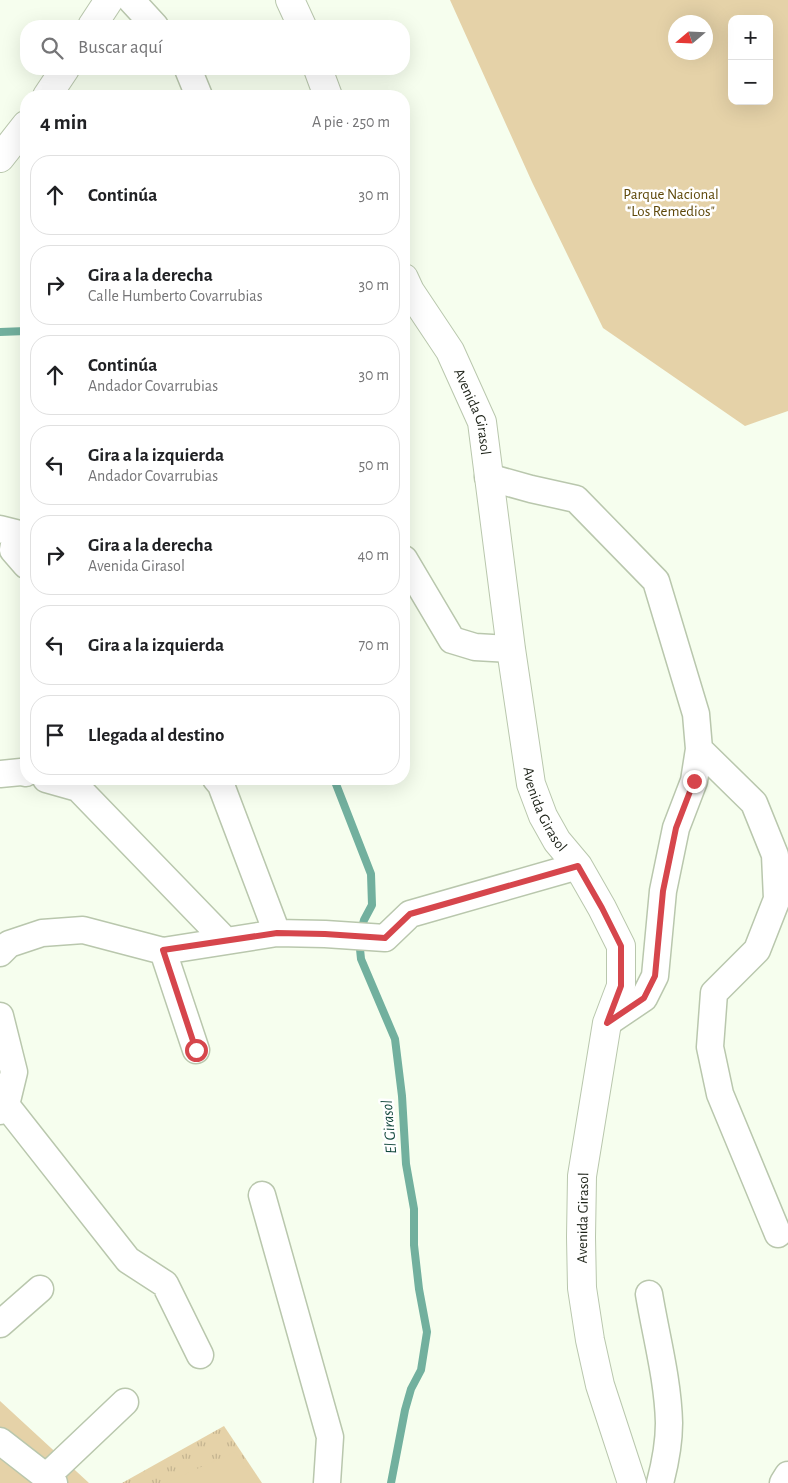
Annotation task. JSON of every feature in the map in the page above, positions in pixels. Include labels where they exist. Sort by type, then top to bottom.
[{"type":"street","points":[[96,20],[109,0]]},
{"type":"street","points":[[131,0],[149,20]]},
{"type":"street","points":[[290,0],[299,20]]},
{"type":"street","points":[[51,90],[61,75]]},
{"type":"street","points":[[190,75],[197,90]]},
{"type":"street","points":[[320,75],[326,90]]},
{"type":"street","points":[[0,158],[20,133]]},
{"type":"street","name":"Avenida Girasol","points":[[410,291],[450,351],[482,422],[511,648],[531,784],[543,816],[557,841],[578,866],[621,946],[621,986],[607,1023],[582,1176],[582,1288],[590,1340],[600,1385],[632,1483]]},
{"type":"street","points":[[488,477],[576,499],[656,581],[696,714],[699,749],[694,781],[676,828],[663,891],[655,976],[644,998],[607,1023]]},
{"type":"street","points":[[410,569],[452,640],[475,647],[511,648]]},
{"type":"street","points":[[699,749],[754,803],[775,855],[777,899],[757,950],[714,993],[710,1047],[720,1094],[778,1234]]},
{"type":"street","points":[[0,774],[20,772]]},
{"type":"street","points":[[67,785],[78,788],[226,941]]},
{"type":"street","points":[[221,785],[277,933]]},
{"type":"street","points":[[0,953],[9,944],[42,933],[83,930],[163,950],[277,933],[385,938],[410,914],[578,866]]},
{"type":"street","points":[[163,950],[196,1050]]},
{"type":"street","points":[[0,1016],[14,1072],[3,1108],[128,1260],[165,1284],[200,1355]]},
{"type":"street","points":[[262,1195],[330,1437],[327,1483]]},
{"type":"street","points":[[0,1324],[40,1289]]},
{"type":"street","points":[[649,1294],[666,1390],[669,1423],[665,1461],[660,1483]]},
{"type":"street","points":[[0,1441],[50,1480],[125,1402]]},
{"type":"street","points":[[783,1483],[788,1475]]},
{"type":"green space","name":"Parque Nacional \"Los Remedios\"","points":[[450,0],[788,0],[788,411],[745,426],[603,328],[532,182]]},
{"type":"green space","points":[[0,1401],[89,1483],[0,1483]]},
{"type":"green space","points":[[224,1426],[262,1483],[122,1483]]},
{"type":"green space","points":[[235,1452],[259,1483],[165,1483]]},
{"type":"waterway","name":"El Girasol","points":[[0,332],[20,331]]},
{"type":"waterway","name":"El Girasol","points":[[336,785],[371,874],[372,905],[364,920],[359,939],[361,959],[395,1039],[402,1096],[406,1164],[414,1209],[414,1245],[419,1289],[427,1332],[421,1370],[411,1389],[405,1410],[391,1483]]},
{"type":"route","points":[[196,1050],[163,950],[277,933],[385,938],[410,914],[578,866],[621,946],[621,986],[607,1023],[644,998],[655,976],[663,891],[676,828],[694,781]]}]
